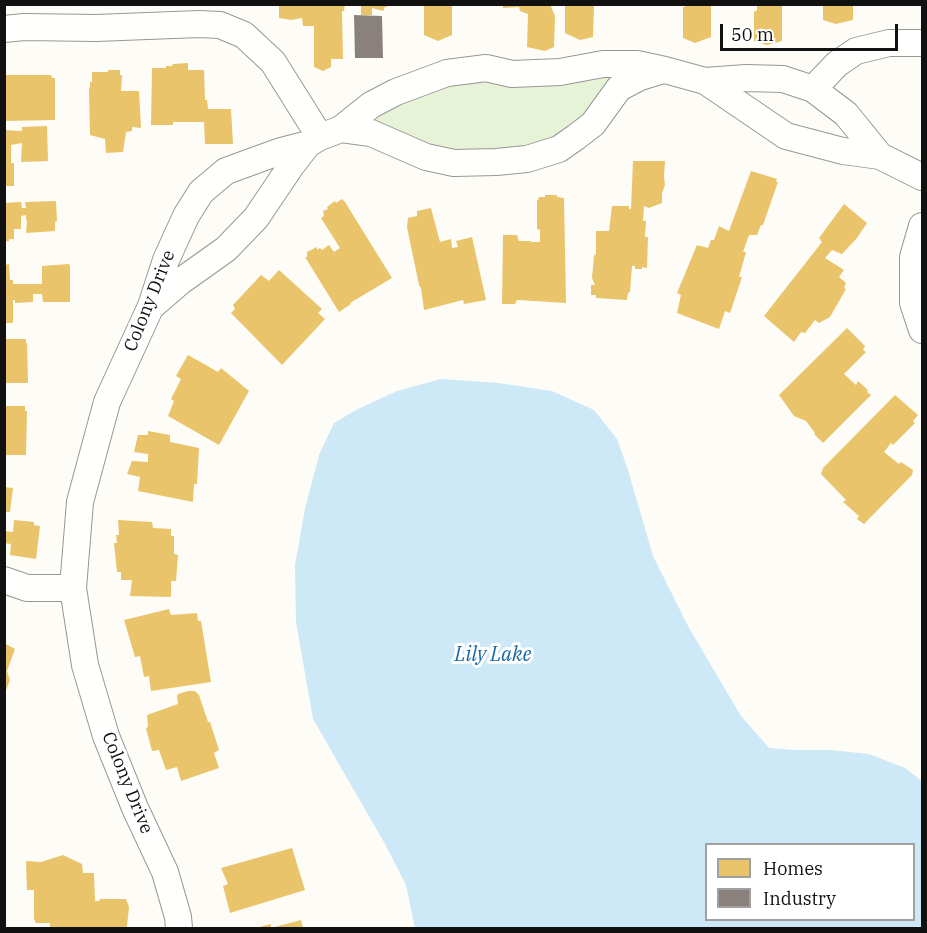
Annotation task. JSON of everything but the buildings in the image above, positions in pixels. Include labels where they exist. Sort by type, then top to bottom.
[{"type":"street","points":[[4,29],[220,25],[243,35],[273,62],[323,137]]},
{"type":"street","points":[[813,89],[837,64],[856,51],[889,43],[922,43]]},
{"type":"street","name":"Colony Drive","points":[[179,928],[165,873],[135,808],[106,736],[86,665],[73,588],[80,502],[107,402],[152,306],[166,260],[186,216],[201,192],[226,171],[323,137],[371,105],[396,92],[447,73],[486,68],[512,74],[560,72],[603,64],[637,64],[705,81],[786,136],[843,151],[880,156],[922,177]]},
{"type":"street","points":[[152,306],[181,281],[226,249],[256,218],[291,166],[323,137],[371,134],[426,157],[454,163],[527,159],[559,148],[576,137],[592,124],[619,88],[640,77],[665,70]]},
{"type":"street","name":"Colony Drive","points":[[705,81],[746,78],[783,79],[813,89],[846,114],[880,156]]},
{"type":"street","points":[[922,226],[913,257],[913,303],[922,330]]},
{"type":"street","points":[[4,580],[27,588],[73,588]]},
{"type":"green space","points":[[585,76],[617,77],[576,127],[549,143],[459,157],[375,128],[372,119],[374,112],[445,82]]},
{"type":"water","name":"Lily Lake","points":[[441,379],[498,383],[552,391],[594,410],[617,439],[653,556],[689,628],[741,716],[769,748],[869,754],[905,768],[922,781],[922,928],[415,928],[406,885],[313,719],[296,622],[295,565],[305,509],[319,455],[334,423],[397,391]]}]
